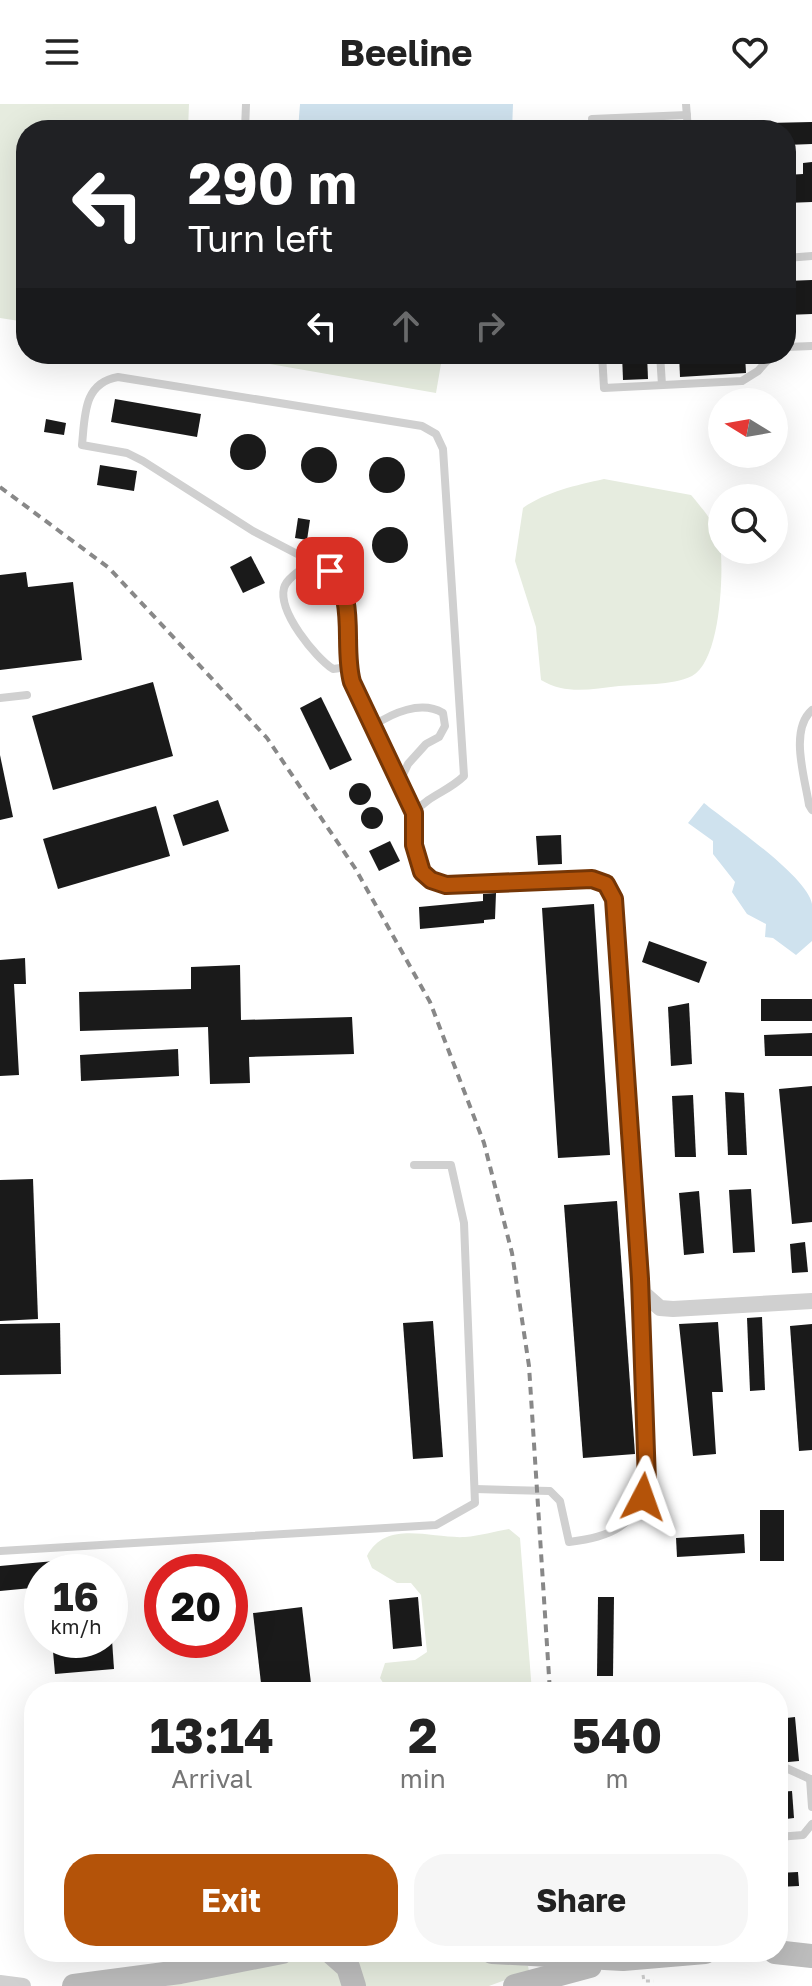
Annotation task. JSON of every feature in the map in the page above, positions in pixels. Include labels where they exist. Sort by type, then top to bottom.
[{"type":"main road","points":[[788,1942],[812,1938]]},
{"type":"main road","points":[[788,1953],[812,1956]]},
{"type":"main road","points":[[74,1986],[231,1962]]},
{"type":"main road","points":[[342,1962],[348,1967],[354,1986]]},
{"type":"main road","points":[[515,1986],[611,1962]]},
{"type":"street","points":[[491,883],[592,879],[606,884],[614,899],[643,1293],[660,1308],[812,1301]]},
{"type":"street","points":[[0,1983],[23,1986]]},
{"type":"lane","points":[[686,104],[687,120]]},
{"type":"lane","points":[[592,120],[687,115]]},
{"type":"lane","points":[[603,364],[604,388],[742,381],[764,364]]},
{"type":"lane","points":[[661,364],[662,385]]},
{"type":"lane","points":[[414,813],[429,797],[464,776],[443,449],[436,434],[422,426],[118,377],[104,379],[93,389],[87,406],[82,445],[127,453],[143,461],[253,531],[330,571],[339,579],[345,592],[348,667],[414,813],[417,860],[431,880],[446,885],[491,883]]},
{"type":"lane","points":[[310,561],[284,588],[285,600],[302,638],[314,654],[333,669],[348,667]]},
{"type":"lane","points":[[0,698],[27,695]]},
{"type":"lane","points":[[373,726],[398,710],[435,708],[443,713],[445,726],[439,737],[426,744],[408,764],[400,781]]},
{"type":"lane","points":[[812,710],[799,730],[812,810]]},
{"type":"lane","points":[[0,1551],[436,1525],[475,1503],[464,1223],[451,1165],[414,1165]]},
{"type":"lane","points":[[475,1489],[550,1491],[560,1501],[569,1542],[604,1537],[630,1519],[643,1497],[647,1482],[640,1279]]},
{"type":"lane","points":[[788,1769],[811,1779],[812,1807]]},
{"type":"lane","points":[[788,1836],[803,1835],[812,1824]]},
{"type":"path","points":[[643,1975],[644,1981],[654,1981]]},
{"type":"shaded area","points":[[0,104],[189,104],[188,120],[16,120],[16,320],[0,318]]},
{"type":"shaded area","points":[[269,364],[441,364],[436,393]]},
{"type":"shaded area","points":[[604,479],[691,495],[708,517],[708,564],[721,564],[721,593],[709,653],[702,667],[692,676],[665,683],[579,690],[560,688],[541,680],[536,627],[515,561],[523,508],[551,493]]},
{"type":"shaded area","points":[[509,1529],[520,1538],[531,1682],[383,1682],[380,1678],[385,1663],[415,1660],[427,1652],[421,1595],[411,1583],[397,1583],[372,1568],[367,1556],[375,1545],[398,1534],[476,1536]]},
{"type":"shaded area","points":[[287,1962],[330,1962],[348,1986],[164,1986]]},
{"type":"shaded area","points":[[350,1962],[501,1962],[528,1966],[529,1971],[489,1986],[363,1986]]},
{"type":"water","points":[[300,104],[513,104],[512,120],[299,120]]},
{"type":"water","points":[[704,803],[782,865],[807,892],[812,904],[812,941],[796,955],[773,938],[765,937],[766,924],[747,914],[732,892],[735,882],[713,854],[713,841],[688,823]]},
{"type":"building","points":[[796,122],[812,122],[812,144],[796,145]]},
{"type":"building","points":[[812,162],[812,202],[796,203],[796,174],[803,174],[803,163]]},
{"type":"building","points":[[812,280],[812,314],[796,315],[796,281]]},
{"type":"building","points":[[622,364],[647,364],[648,379],[623,380]]},
{"type":"building","points":[[679,364],[746,364],[746,373],[680,377]]},
{"type":"building","points":[[115,399],[201,414],[197,437],[111,422]]},
{"type":"building","points":[[46,419],[66,423],[64,435],[44,432]]},
{"type":"building","points":[[248,434],[261,439],[266,452],[261,465],[248,470],[235,465],[230,452],[235,439]]},
{"type":"building","points":[[319,447],[332,452],[337,465],[332,478],[319,483],[306,478],[301,465],[306,452]]},
{"type":"building","points":[[387,457],[400,462],[405,475],[400,488],[387,493],[374,488],[369,475],[374,462]]},
{"type":"building","points":[[100,465],[137,471],[134,491],[97,485]]},
{"type":"building","points":[[298,518],[310,520],[307,540],[295,538]]},
{"type":"building","points":[[390,527],[403,532],[408,545],[403,558],[390,563],[377,558],[372,545],[377,532]]},
{"type":"building","points":[[251,556],[265,583],[243,593],[230,567]]},
{"type":"building","points":[[26,572],[28,587],[73,582],[82,660],[0,670],[0,575]]},
{"type":"building","points":[[153,682],[173,756],[53,790],[32,716]]},
{"type":"building","points":[[321,697],[352,760],[330,770],[300,708]]},
{"type":"building","points":[[0,755],[13,817],[0,820]]},
{"type":"building","points":[[360,783],[371,794],[360,805],[349,794]]},
{"type":"building","points":[[218,800],[229,831],[183,846],[173,815]]},
{"type":"building","points":[[156,806],[170,856],[58,889],[43,839]]},
{"type":"building","points":[[372,807],[383,818],[372,829],[361,818]]},
{"type":"building","points":[[561,835],[562,864],[538,865],[536,836]]},
{"type":"building","points":[[390,841],[400,861],[379,871],[369,851]]},
{"type":"building","points":[[496,893],[495,919],[484,920],[484,923],[420,929],[419,907],[483,901],[483,894]]},
{"type":"building","points":[[594,904],[610,1155],[558,1158],[542,908]]},
{"type":"building","points":[[649,941],[707,962],[699,983],[642,962]]},
{"type":"building","points":[[25,958],[26,984],[14,984],[19,1075],[0,1076],[0,960]]},
{"type":"building","points":[[240,965],[241,1020],[352,1017],[354,1054],[249,1057],[250,1083],[210,1084],[208,1027],[80,1031],[79,992],[191,989],[191,967]]},
{"type":"building","points":[[761,999],[812,999],[812,1021],[761,1021]]},
{"type":"building","points":[[689,1003],[692,1064],[671,1066],[668,1007]]},
{"type":"building","points":[[812,1033],[812,1056],[765,1056],[764,1035]]},
{"type":"building","points":[[178,1049],[179,1076],[81,1081],[80,1055]]},
{"type":"building","points":[[812,1086],[812,1222],[792,1224],[779,1089]]},
{"type":"building","points":[[725,1092],[744,1093],[747,1155],[728,1155]]},
{"type":"building","points":[[693,1095],[696,1157],[675,1157],[672,1096]]},
{"type":"building","points":[[33,1179],[38,1319],[0,1321],[0,1180]]},
{"type":"building","points":[[751,1189],[755,1252],[733,1253],[729,1190]]},
{"type":"building","points":[[699,1191],[704,1253],[684,1255],[679,1193]]},
{"type":"building","points":[[617,1201],[635,1454],[583,1458],[564,1205]]},
{"type":"building","points":[[805,1242],[808,1272],[792,1273],[790,1244]]},
{"type":"building","points":[[762,1317],[765,1390],[750,1391],[747,1318]]},
{"type":"building","points":[[433,1321],[443,1457],[413,1459],[403,1323]]},
{"type":"building","points":[[718,1322],[723,1392],[712,1392],[716,1454],[693,1456],[679,1324]]},
{"type":"building","points":[[60,1323],[61,1374],[0,1375],[0,1324]]},
{"type":"building","points":[[812,1324],[812,1450],[799,1451],[790,1326]]},
{"type":"building","points":[[760,1510],[784,1510],[784,1561],[760,1561]]},
{"type":"building","points":[[744,1534],[745,1553],[677,1557],[676,1538]]},
{"type":"building","points":[[24,1564],[24,1589],[0,1591],[0,1566]]},
{"type":"building","points":[[418,1597],[422,1646],[393,1649],[389,1600]]},
{"type":"building","points":[[598,1597],[614,1597],[613,1676],[597,1676]]},
{"type":"building","points":[[302,1607],[311,1682],[261,1682],[253,1613]]},
{"type":"building","points":[[54,1658],[113,1658],[114,1669],[55,1674]]},
{"type":"building","points":[[795,1717],[799,1761],[788,1762],[788,1718]]},
{"type":"building","points":[[788,1791],[792,1791],[794,1818],[788,1819]]},
{"type":"building","points":[[788,1872],[798,1872],[799,1886],[788,1887]]},
{"type":"railway","points":[[0,487],[109,568],[267,738],[355,868],[430,1002],[484,1143],[512,1253],[529,1366],[549,1682]]},
{"type":"route","points":[[330,571],[339,579],[345,592],[348,667],[352,682],[414,813],[414,845],[422,872],[431,880],[446,885],[592,879],[606,884],[614,899],[640,1279],[647,1482],[643,1497]]}]
